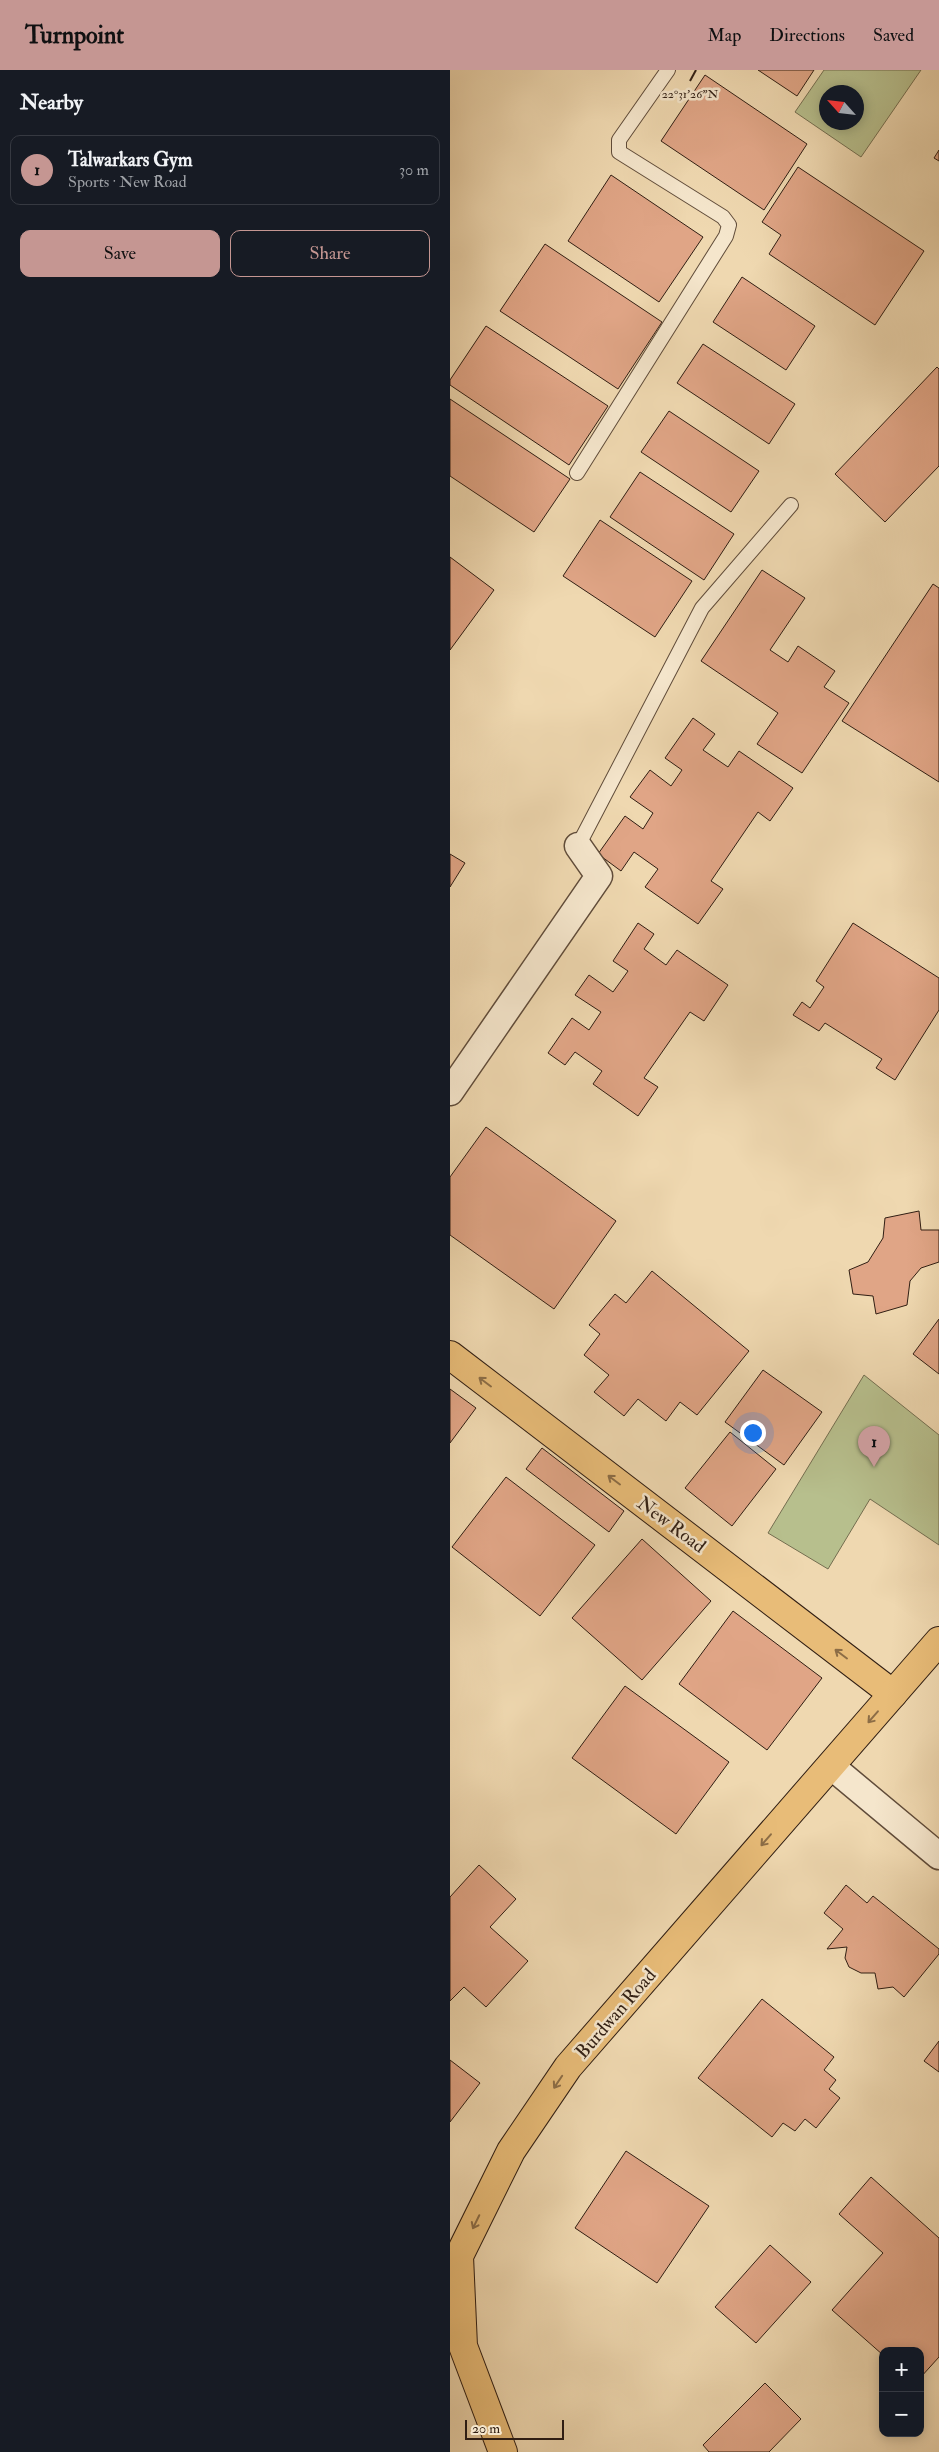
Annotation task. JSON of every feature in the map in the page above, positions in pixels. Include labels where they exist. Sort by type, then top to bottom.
[{"type":"main road","name":"New Road","points":[[450,1355],[893,1694]]},
{"type":"main road","name":"Burdwan Road","points":[[503,2452],[463,2346],[459,2256],[511,2151],[568,2067],[939,1640]]},
{"type":"street","points":[[450,1092],[599,876],[578,846]]},
{"type":"street","points":[[831,1766],[939,1856]]},
{"type":"lane","points":[[577,473],[726,236],[729,225],[723,216],[619,152],[620,140],[668,70]]},
{"type":"lane","points":[[578,846],[702,608],[791,505]]},
{"type":"green space","points":[[824,70],[921,70],[861,157],[821,130],[864,130],[864,85],[819,85],[819,128],[795,112]]},
{"type":"green space","points":[[864,1375],[939,1435],[939,1545],[870,1499],[828,1569],[768,1533]]},
{"type":"building","points":[[758,70],[814,70],[797,96]]},
{"type":"building","points":[[705,75],[807,144],[764,210],[661,141]]},
{"type":"building","points":[[939,150],[939,161],[934,158]]},
{"type":"building","points":[[798,167],[924,251],[875,325],[769,254],[781,235],[762,222]]},
{"type":"building","points":[[611,175],[703,237],[659,302],[568,241]]},
{"type":"building","points":[[545,244],[662,322],[618,389],[500,311]]},
{"type":"building","points":[[742,277],[815,326],[786,370],[713,322]]},
{"type":"building","points":[[486,326],[608,406],[569,465],[450,385],[450,380]]},
{"type":"building","points":[[703,344],[795,404],[769,444],[677,383]]},
{"type":"building","points":[[937,367],[939,369],[939,466],[885,522],[835,474]]},
{"type":"building","points":[[450,399],[570,479],[534,532],[450,476]]},
{"type":"building","points":[[669,411],[759,471],[731,512],[641,452]]},
{"type":"building","points":[[640,472],[734,534],[704,580],[610,517]]},
{"type":"building","points":[[600,520],[692,581],[655,637],[563,576]]},
{"type":"building","points":[[450,557],[494,590],[450,650]]},
{"type":"building","points":[[762,570],[805,598],[770,650],[788,662],[798,646],[835,671],[824,687],[849,703],[802,773],[757,744],[778,713],[701,661]]},
{"type":"building","points":[[933,584],[939,588],[939,782],[842,721]]},
{"type":"building","points":[[693,718],[715,734],[703,750],[728,767],[739,751],[793,788],[770,821],[758,812],[711,881],[723,889],[698,924],[645,887],[658,869],[634,852],[621,871],[598,854],[625,816],[643,829],[653,813],[630,797],[650,770],[671,786],[682,770],[665,758]]},
{"type":"building","points":[[450,854],[465,863],[450,887]]},
{"type":"building","points":[[638,923],[654,934],[644,949],[666,965],[677,950],[728,985],[704,1021],[690,1012],[644,1078],[658,1087],[638,1116],[593,1084],[602,1071],[575,1052],[565,1065],[548,1053],[572,1018],[589,1030],[601,1012],[575,995],[589,975],[613,992],[628,971],[613,961]]},
{"type":"building","points":[[853,923],[939,978],[939,1010],[895,1080],[876,1068],[882,1059],[825,1023],[819,1031],[793,1015],[802,1002],[810,1008],[824,987],[816,981]]},
{"type":"building","points":[[486,1127],[616,1221],[554,1309],[450,1235],[450,1177]]},
{"type":"building","points":[[919,1211],[921,1230],[939,1230],[939,1262],[921,1268],[910,1281],[907,1305],[876,1314],[873,1296],[853,1294],[849,1270],[868,1262],[883,1238],[885,1218]]},
{"type":"building","points":[[652,1271],[749,1351],[697,1415],[680,1402],[666,1421],[638,1399],[624,1416],[594,1392],[609,1375],[584,1355],[600,1334],[589,1325],[615,1294],[626,1303]]},
{"type":"building","points":[[939,1319],[939,1374],[913,1354]]},
{"type":"building","points":[[763,1370],[822,1412],[784,1465],[725,1422]]},
{"type":"building","points":[[450,1389],[476,1408],[450,1443]]},
{"type":"building","points":[[730,1432],[776,1469],[732,1526],[685,1488]]},
{"type":"building","points":[[542,1448],[624,1511],[609,1532],[526,1469]]},
{"type":"building","points":[[506,1477],[595,1545],[540,1616],[452,1547]]},
{"type":"building","points":[[642,1539],[711,1601],[642,1680],[572,1618]]},
{"type":"building","points":[[733,1611],[822,1678],[767,1750],[679,1684]]},
{"type":"building","points":[[625,1686],[729,1762],[676,1834],[572,1758]]},
{"type":"building","points":[[479,1865],[516,1899],[490,1927],[528,1961],[486,2007],[464,1987],[450,2001],[450,1897]]},
{"type":"building","points":[[846,1885],[867,1903],[873,1896],[939,1949],[939,1954],[904,1997],[893,1987],[878,1989],[875,1973],[861,1973],[849,1967],[845,1958],[847,1947],[827,1949],[843,1929],[824,1913]]},
{"type":"building","points":[[762,1999],[834,2057],[824,2070],[836,2080],[829,2089],[840,2098],[816,2128],[805,2119],[795,2131],[783,2123],[772,2137],[698,2078]]},
{"type":"building","points":[[939,2041],[939,2072],[924,2061]]},
{"type":"building","points":[[450,2060],[480,2083],[450,2122]]},
{"type":"building","points":[[626,2151],[709,2206],[657,2283],[575,2228]]},
{"type":"building","points":[[871,2177],[939,2238],[939,2357],[924,2374],[924,2347],[879,2347],[879,2351],[832,2310],[883,2253],[839,2214]]},
{"type":"building","points":[[770,2245],[811,2282],[756,2343],[715,2307]]},
{"type":"building","points":[[765,2383],[801,2419],[769,2452],[709,2452],[703,2445]]},
{"type":"place","name":"Talwarkars Gym","points":[[874,1467]]}]
